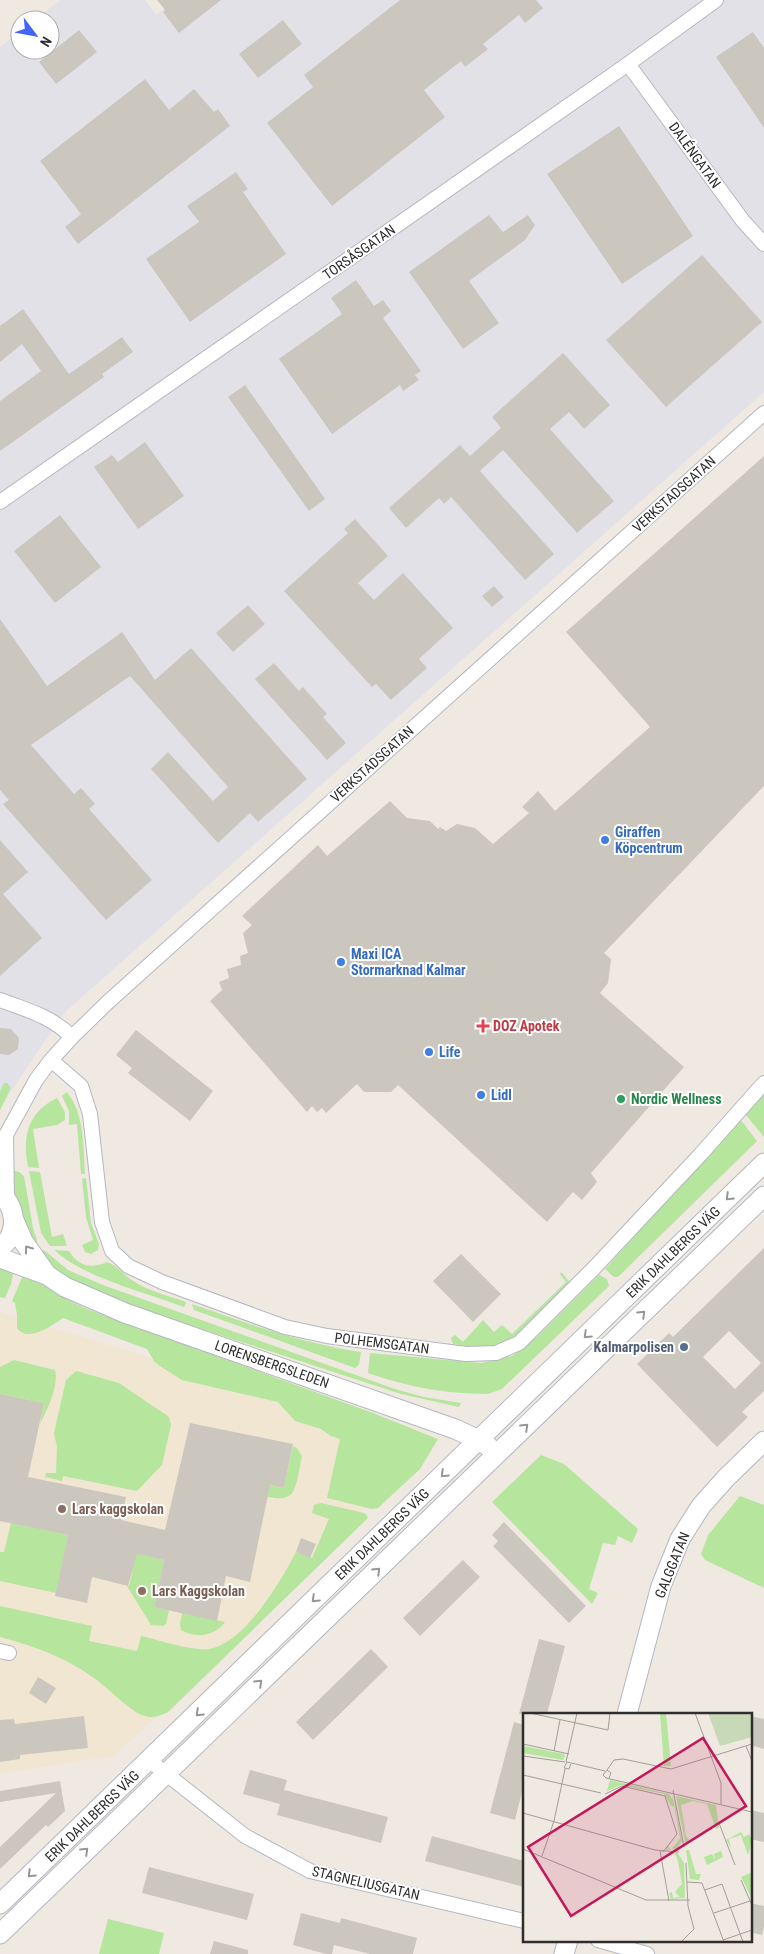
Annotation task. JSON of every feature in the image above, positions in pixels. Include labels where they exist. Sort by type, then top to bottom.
[{"type":"main road","name":"ERIK DAHLBERGS VÄG","points":[[0,1904],[150,1761],[764,1163]]},
{"type":"main road","name":"LORENSBERGSLEDEN","points":[[4,1196],[12,1209],[14,1220],[23,1241],[47,1275]]},
{"type":"main road","name":"ERIK DAHLBERGS VÄG","points":[[0,1934],[764,1196]]},
{"type":"main road","points":[[0,1248],[6,1244],[12,1231],[14,1220]]},
{"type":"main road","name":"LORENSBERGSLEDEN","points":[[0,1258],[47,1275],[65,1287],[125,1313],[445,1426],[479,1440],[498,1453]]},
{"type":"main road","name":"GALGGATAN","points":[[627,1713],[661,1586],[680,1539],[701,1506],[726,1478],[764,1441]]},
{"type":"street","name":"TORSÅSGATAN","points":[[0,502],[628,64],[716,0]]},
{"type":"street","name":"DALÉNGATAN","points":[[628,64],[743,222],[764,244]]},
{"type":"street","name":"VERKSTADSGATAN","points":[[4,1196],[3,1141],[11,1123],[36,1080],[72,1037],[108,1002],[764,413]]},
{"type":"street","points":[[0,1000],[48,1018],[60,1025],[72,1037]]},
{"type":"street","name":"POLHEMSGATAN","points":[[51,1060],[80,1086],[90,1114],[102,1222],[112,1251],[128,1266],[162,1282],[285,1327],[327,1336],[466,1354],[496,1353],[519,1342],[615,1246],[764,1083]]},
{"type":"street","name":"STAGNELIUSGATAN","points":[[150,1761],[245,1836],[310,1871],[523,1921]]},
{"type":"street","points":[[605,1942],[647,1954]]},
{"type":"shaded area","points":[[61,0],[145,0],[156,15],[175,0],[764,0],[764,392],[63,1014],[0,1108],[0,47],[10,39],[10,60],[60,60],[60,10],[48,10]]},
{"type":"shaded area","name":"Lars Kaggskolan","points":[[0,1312],[420,1440],[383,1489],[183,1692],[114,1756],[0,1773]]},
{"type":"green space","points":[[4,1083],[7,1083],[11,1088],[0,1110],[0,1091]]},
{"type":"green space","points":[[67,1092],[73,1101],[80,1121],[85,1174],[81,1174],[77,1124],[69,1125],[69,1111],[62,1096]]},
{"type":"green space","points":[[764,1093],[764,1137],[745,1114]]},
{"type":"green space","points":[[57,1098],[65,1112],[65,1120],[57,1125],[33,1129],[39,1168],[28,1167],[26,1145],[29,1126],[39,1110]]},
{"type":"green space","points":[[740,1119],[757,1141],[618,1277],[614,1277],[605,1269]]},
{"type":"green space","points":[[11,1170],[19,1172],[24,1176],[33,1228],[37,1240],[36,1245],[24,1229],[20,1206],[12,1188]]},
{"type":"green space","points":[[29,1171],[40,1172],[52,1237],[63,1234],[67,1246],[50,1246],[41,1233]]},
{"type":"green space","points":[[86,1178],[91,1223],[99,1244],[98,1250],[91,1254],[85,1252],[82,1245],[93,1240],[86,1217],[82,1179]]},
{"type":"green space","points":[[44,1250],[68,1270],[103,1285],[395,1389],[424,1397],[461,1403],[459,1407],[401,1394],[180,1322],[90,1290],[56,1270],[39,1254]]},
{"type":"green space","points":[[54,1250],[69,1251],[77,1260],[86,1265],[111,1263],[139,1285],[186,1302],[184,1307],[133,1290],[82,1269]]},
{"type":"green space","points":[[0,1265],[14,1269],[11,1284],[5,1298],[0,1297]]},
{"type":"green space","points":[[561,1272],[569,1281],[567,1287],[528,1326],[516,1335],[493,1347],[480,1348],[453,1344],[451,1338],[455,1335],[463,1342],[483,1320],[494,1332],[502,1325],[512,1334],[566,1282],[560,1274]]},
{"type":"green space","points":[[24,1273],[74,1303],[92,1311],[373,1413],[438,1439],[420,1469],[378,1508],[372,1509],[327,1498],[340,1439],[331,1436],[321,1429],[295,1421],[278,1402],[182,1380],[154,1361],[147,1349],[63,1318],[40,1332],[27,1334],[21,1332],[17,1328],[15,1303],[12,1301]]},
{"type":"green space","points":[[599,1275],[607,1279],[609,1286],[502,1389],[488,1394],[441,1391],[413,1386],[368,1373],[370,1353],[481,1363],[512,1356],[538,1336]]},
{"type":"green space","points":[[192,1304],[255,1326],[317,1344],[361,1352],[359,1365],[355,1368],[194,1310]]},
{"type":"green space","points":[[14,1360],[55,1370],[54,1390],[40,1424],[44,1403],[0,1394],[0,1367]]},
{"type":"green space","points":[[76,1371],[119,1383],[169,1417],[171,1425],[162,1465],[137,1491],[63,1476],[62,1481],[45,1477],[46,1473],[56,1473],[57,1447],[54,1433],[66,1380]]},
{"type":"green space","points":[[293,1446],[297,1448],[302,1456],[296,1483],[289,1496],[274,1498],[247,1492],[249,1481],[284,1488]]},
{"type":"green space","points":[[541,1455],[564,1464],[638,1529],[632,1543],[618,1536],[615,1545],[603,1543],[589,1589],[598,1593],[592,1604],[492,1502]]},
{"type":"green space","points":[[740,1496],[764,1505],[764,1588],[705,1560],[701,1554],[708,1535]]},
{"type":"green space","points":[[321,1503],[364,1513],[368,1518],[168,1712],[159,1716],[152,1717],[137,1713],[94,1678],[60,1658],[37,1648],[0,1637],[0,1606],[92,1626],[89,1641],[137,1651],[141,1636],[175,1645],[201,1649],[222,1645],[235,1636],[260,1610],[296,1552],[312,1558],[329,1519],[312,1513],[314,1505]]},
{"type":"green space","points":[[11,1523],[68,1535],[56,1593],[0,1581],[0,1552],[4,1552]]},
{"type":"green space","points":[[125,1551],[164,1560],[154,1607],[169,1610],[166,1624],[163,1626],[151,1625],[127,1586],[129,1586],[133,1569]]},
{"type":"green space","points":[[182,1613],[225,1622],[211,1633],[193,1635],[181,1630]]},
{"type":"green space","points":[[108,1919],[164,1933],[159,1954],[99,1954]]},
{"type":"building","points":[[157,0],[221,0],[179,33],[163,12],[165,10]]},
{"type":"building","points":[[400,0],[536,0],[543,8],[525,23],[519,15],[483,44],[488,49],[465,67],[461,61],[424,90],[445,117],[332,206],[267,123],[313,87],[304,75]]},
{"type":"building","points":[[283,20],[302,44],[258,78],[239,54]]},
{"type":"building","points":[[79,30],[97,52],[56,84],[39,62],[42,60],[60,60],[60,45]]},
{"type":"building","points":[[753,32],[764,48],[764,128],[716,57]]},
{"type":"building","points":[[145,79],[169,110],[194,89],[214,112],[218,109],[230,126],[78,244],[65,227],[81,214],[40,161]]},
{"type":"building","points":[[619,126],[693,236],[622,284],[547,174]]},
{"type":"building","points":[[236,172],[248,189],[243,192],[286,254],[190,322],[146,259],[199,222],[187,206]]},
{"type":"building","points":[[489,215],[503,232],[528,215],[535,225],[525,240],[469,281],[499,323],[463,349],[409,272]]},
{"type":"building","points":[[702,255],[762,322],[666,407],[606,340]]},
{"type":"building","points":[[356,280],[374,306],[383,300],[391,311],[383,318],[421,371],[415,375],[419,380],[403,391],[400,385],[332,434],[279,359],[342,314],[331,298]]},
{"type":"building","points":[[23,309],[69,374],[122,337],[133,352],[102,374],[104,377],[0,451],[0,401],[41,371],[22,344],[0,362],[0,326]]},
{"type":"building","points":[[563,353],[610,405],[584,429],[569,412],[550,429],[614,501],[577,533],[503,450],[480,471],[554,554],[525,580],[451,497],[444,504],[439,498],[406,528],[389,508],[460,445],[470,456],[501,428],[492,417]]},
{"type":"building","points":[[245,385],[325,499],[309,511],[228,397]]},
{"type":"building","points":[[145,442],[184,496],[138,529],[94,467],[112,455],[118,462]]},
{"type":"building","name":"Giraffen Köpcentrum","points":[[764,456],[764,786],[604,953],[611,959],[608,983],[600,993],[684,1067],[591,1173],[597,1182],[582,1200],[573,1192],[547,1222],[398,1085],[391,1092],[364,1092],[357,1084],[326,1113],[322,1108],[317,1112],[312,1106],[307,1112],[210,1001],[222,990],[219,982],[229,978],[227,969],[241,965],[240,956],[248,953],[243,933],[252,925],[242,916],[318,845],[327,856],[390,801],[407,818],[430,821],[438,829],[440,827],[446,831],[457,824],[475,828],[493,844],[529,813],[522,807],[538,791],[555,811],[650,727],[566,632]]},
{"type":"building","points":[[60,515],[101,567],[55,603],[14,551]]},
{"type":"building","points":[[355,519],[388,556],[358,583],[374,600],[403,573],[453,628],[419,659],[427,668],[391,700],[376,684],[372,687],[284,591],[348,533],[344,529]]},
{"type":"building","points":[[494,586],[504,597],[492,607],[482,596]]},
{"type":"building","points":[[248,605],[265,624],[233,652],[216,633]]},
{"type":"building","points":[[0,619],[47,686],[122,632],[155,680],[191,648],[307,779],[258,822],[250,813],[218,843],[151,769],[168,752],[213,801],[228,787],[130,676],[31,745],[74,794],[81,788],[95,804],[89,809],[152,880],[106,920],[3,804],[9,800],[0,790]]},
{"type":"building","points":[[274,663],[299,691],[303,687],[327,714],[323,717],[346,743],[327,760],[255,679]]},
{"type":"building","points":[[0,840],[28,872],[3,894],[42,938],[0,976]]},
{"type":"building","points":[[0,1028],[11,1029],[19,1038],[18,1049],[9,1055],[0,1054]]},
{"type":"building","points":[[136,1030],[213,1091],[190,1121],[128,1073],[132,1068],[116,1055]]},
{"type":"building","name":"Kalmarpolisen","points":[[764,1248],[764,1391],[742,1412],[748,1417],[717,1447],[637,1364],[669,1333],[673,1337]],"holes":[[[729,1331],[761,1363],[735,1389],[703,1357]]]},
{"type":"building","points":[[461,1254],[501,1294],[473,1322],[433,1281]]},
{"type":"building","name":"Lars kaggskolan","points":[[0,1394],[44,1403],[28,1477],[126,1497],[121,1520],[165,1530],[190,1423],[293,1444],[284,1488],[270,1485],[250,1582],[226,1576],[217,1621],[154,1607],[164,1560],[137,1554],[128,1586],[92,1577],[87,1603],[55,1596],[68,1535],[0,1521]]},
{"type":"building","points":[[504,1522],[586,1606],[569,1623],[493,1546],[498,1541],[492,1535]]},
{"type":"building","points":[[301,1538],[316,1544],[310,1558],[296,1552]]},
{"type":"building","points":[[463,1560],[480,1577],[420,1636],[403,1618]]},
{"type":"building","points":[[539,1639],[565,1646],[547,1713],[519,1714]]},
{"type":"building","points":[[371,1649],[388,1667],[313,1740],[296,1722]]},
{"type":"building","points":[[38,1677],[56,1688],[46,1704],[29,1693]]},
{"type":"building","points":[[84,1716],[88,1748],[20,1755],[20,1759],[0,1762],[0,1720],[14,1719],[15,1724]]},
{"type":"building","points":[[752,1716],[764,1719],[764,1749],[752,1746]]},
{"type":"building","points":[[514,1722],[523,1725],[523,1788],[515,1820],[490,1813]]},
{"type":"building","points":[[250,1770],[287,1780],[284,1790],[388,1817],[381,1843],[277,1815],[280,1804],[243,1794]]},
{"type":"building","points":[[60,1781],[65,1811],[48,1827],[46,1825],[0,1869],[0,1847],[56,1793],[0,1802],[0,1791]]},
{"type":"building","points":[[752,1810],[764,1813],[764,1842],[752,1839]]},
{"type":"building","points":[[432,1836],[523,1861],[523,1887],[425,1861]]},
{"type":"building","points":[[149,1867],[254,1894],[247,1920],[142,1893]]},
{"type":"building","points":[[752,1903],[764,1906],[762,1935],[752,1932]]},
{"type":"building","points":[[301,1913],[340,1923],[341,1918],[417,1938],[413,1954],[370,1954],[334,1945],[332,1954],[326,1954],[293,1945]]},
{"type":"building","points":[[214,1941],[248,1950],[248,1954],[210,1954]]},
{"type":"place","name":"Giraffen Köpcentrum","points":[[605,840]]},
{"type":"place","name":"Maxi ICA Stormarknad Kalmar","points":[[341,962]]},
{"type":"place","name":"DOZ Apotek","points":[[483,1026]]},
{"type":"place","name":"Life","points":[[429,1052]]},
{"type":"place","name":"Lidl","points":[[481,1095]]},
{"type":"place","name":"Nordic Wellness","points":[[621,1099]]},
{"type":"place","name":"Kalmarpolisen","points":[[684,1347]]},
{"type":"place","name":"Lars kaggskolan","points":[[62,1509]]},
{"type":"place","name":"Lars Kaggskolan","points":[[142,1591]]}]
